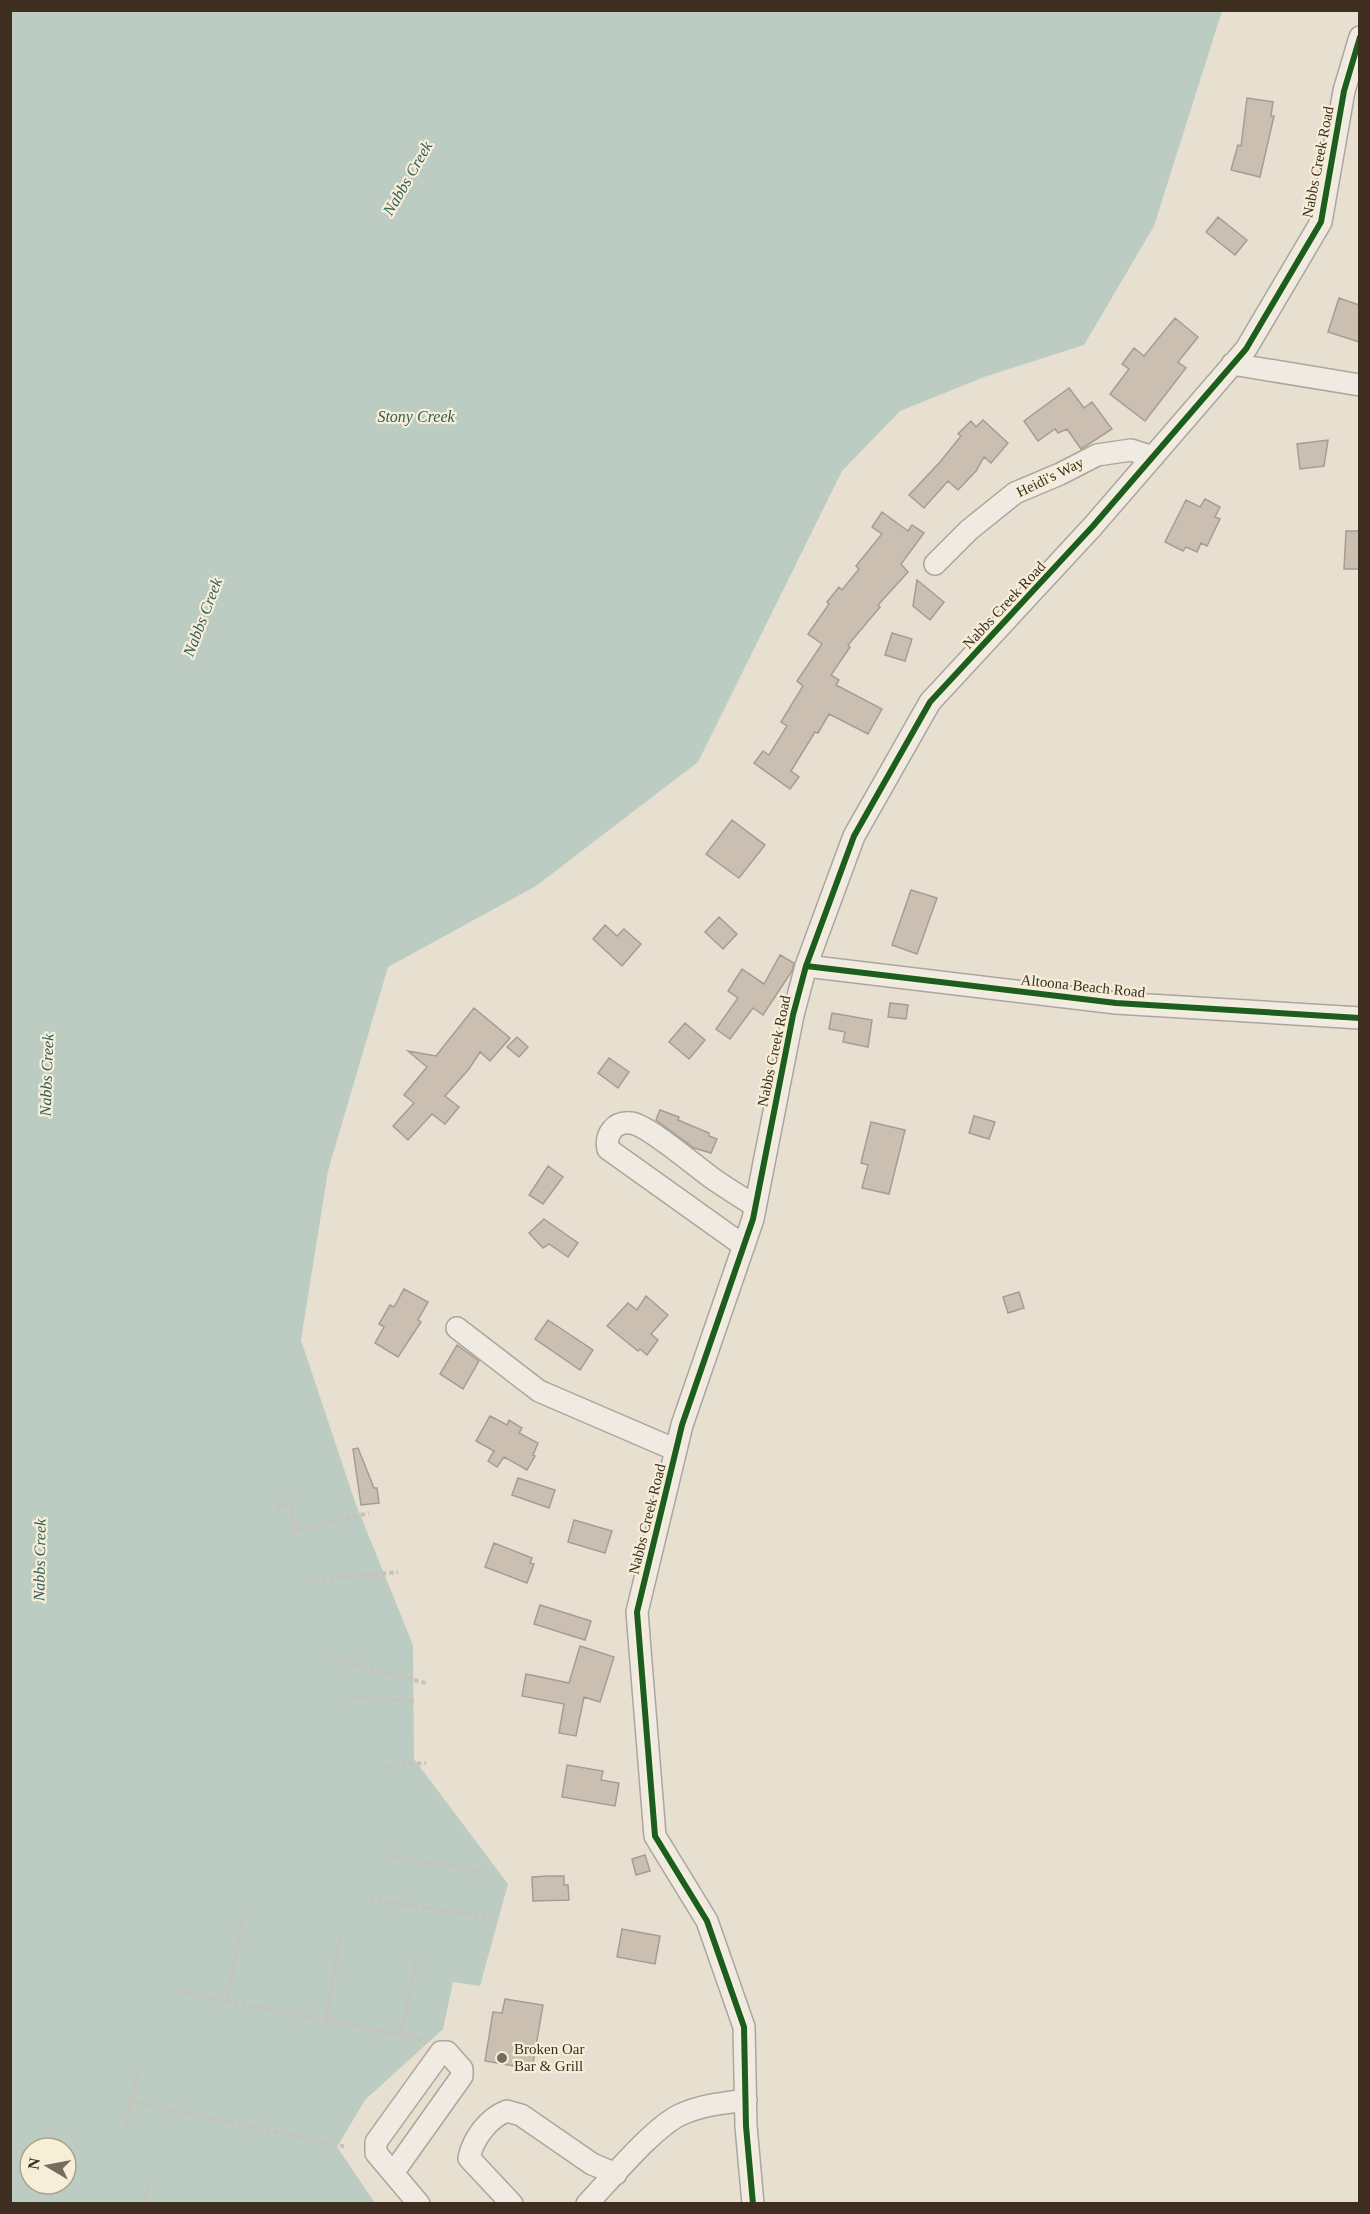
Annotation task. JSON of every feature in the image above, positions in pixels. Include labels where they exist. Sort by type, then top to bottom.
[{"type":"street","name":"Nabbs Creek Road","points":[[753,2204],[744,2027],[707,1921],[655,1836],[637,1612],[682,1425],[744,1246],[755,1206],[793,1015],[806,966],[854,836],[930,702],[1093,526],[1246,349],[1321,222],[1344,92],[1359,37]]},
{"type":"street","points":[[1232,364],[1359,385]]},
{"type":"street","name":"Heidi's Way","points":[[935,564],[969,530],[1015,493],[1097,455],[1131,450],[1153,457]]},
{"type":"street","name":"Altoona Beach Road","points":[[806,966],[1116,1003],[1359,1018]]},
{"type":"street","points":[[744,1246],[608,1149],[606,1141],[610,1130],[620,1124],[631,1123],[646,1129],[712,1178],[755,1206]]},
{"type":"street","points":[[457,1328],[538,1391],[676,1450]]},
{"type":"street","points":[[393,2173],[462,2076],[462,2069],[447,2052],[441,2052],[376,2142],[376,2153],[419,2204]]},
{"type":"street","points":[[587,2204],[659,2129],[680,2115],[700,2108],[746,2100]]},
{"type":"street","points":[[512,2204],[470,2158],[472,2145],[495,2115],[507,2111],[521,2115],[592,2164],[616,2174]]},
{"type":"path","points":[[276,1508],[291,1503],[294,1531],[369,1513]]},
{"type":"path","points":[[307,1581],[398,1572]]},
{"type":"path","points":[[334,1660],[426,1683]]},
{"type":"path","points":[[350,1697],[414,1701]]},
{"type":"path","points":[[387,1766],[426,1763]]},
{"type":"path","points":[[389,1856],[482,1871]]},
{"type":"path","points":[[370,1900],[491,1917]]},
{"type":"path","points":[[227,2001],[243,1917]]},
{"type":"path","points":[[326,2019],[340,1936]]},
{"type":"path","points":[[401,2034],[416,1962]]},
{"type":"path","points":[[177,1992],[429,2040]]},
{"type":"path","points":[[126,2127],[139,2067]]},
{"type":"path","points":[[131,2101],[347,2147]]},
{"type":"path","points":[[145,2204],[148,2185]]},
{"type":"water","name":"Stony Creek","points":[[11,10],[1222,11],[1154,226],[1084,345],[984,377],[900,411],[842,471],[698,762],[536,886],[388,967],[328,1171],[301,1340],[355,1502],[413,1645],[414,1759],[508,1884],[480,1986],[453,1982],[443,2029],[365,2100],[337,2147],[375,2203],[11,2203]]},
{"type":"building","points":[[1247,98],[1273,102],[1271,116],[1274,116],[1260,177],[1231,170],[1238,145],[1241,146]]},
{"type":"building","points":[[1218,217],[1247,240],[1235,255],[1206,232]]},
{"type":"building","points":[[1339,298],[1359,305],[1359,342],[1328,332]]},
{"type":"building","points":[[1175,318],[1198,337],[1178,362],[1186,368],[1145,421],[1110,394],[1129,369],[1122,364],[1134,348],[1144,356]]},
{"type":"building","points":[[1069,388],[1084,408],[1092,402],[1112,429],[1081,449],[1067,429],[1058,433],[1055,429],[1038,441],[1024,421]]},
{"type":"building","points":[[983,420],[1008,443],[991,463],[984,457],[976,471],[958,490],[948,481],[924,508],[909,495],[961,436],[958,434],[971,421],[976,427]]},
{"type":"building","points":[[1328,440],[1324,466],[1300,469],[1297,444]]},
{"type":"building","points":[[1205,499],[1220,507],[1215,517],[1220,519],[1207,546],[1201,543],[1197,552],[1186,547],[1183,551],[1165,542],[1186,500],[1200,507]]},
{"type":"building","points":[[882,512],[908,531],[912,525],[924,533],[901,564],[908,572],[878,605],[880,607],[848,645],[850,647],[831,675],[839,680],[836,685],[882,709],[868,734],[829,714],[791,771],[799,777],[790,789],[754,763],[763,751],[769,755],[787,726],[781,722],[803,686],[797,681],[822,644],[808,634],[829,604],[827,602],[839,587],[842,590],[859,569],[856,566],[882,534],[872,527]]},
{"type":"building","points":[[1346,531],[1359,531],[1359,569],[1344,569]]},
{"type":"building","points":[[917,580],[944,602],[930,620],[913,606]]},
{"type":"building","points":[[892,633],[912,639],[905,661],[885,655]]},
{"type":"building","points":[[732,820],[765,845],[739,878],[706,854]]},
{"type":"building","points":[[911,890],[937,898],[917,954],[892,945]]},
{"type":"building","points":[[719,917],[737,934],[723,949],[705,932]]},
{"type":"building","points":[[605,925],[617,936],[624,929],[641,944],[622,966],[593,939]]},
{"type":"building","points":[[780,955],[794,963],[792,971],[763,1015],[753,1008],[730,1039],[716,1029],[738,998],[728,991],[742,969],[764,984]]},
{"type":"building","points":[[890,1003],[908,1005],[906,1019],[888,1017]]},
{"type":"building","points":[[474,1008],[510,1038],[490,1061],[480,1052],[469,1069],[445,1096],[459,1107],[445,1124],[432,1114],[408,1140],[393,1126],[414,1103],[404,1095],[427,1067],[408,1051],[436,1056]]},
{"type":"building","points":[[832,1013],[872,1020],[868,1047],[843,1042],[845,1032],[829,1029]]},
{"type":"building","points":[[685,1023],[705,1040],[689,1059],[669,1042]]},
{"type":"building","points":[[517,1037],[528,1047],[519,1057],[507,1047]]},
{"type":"building","points":[[609,1058],[629,1072],[618,1088],[598,1073]]},
{"type":"building","points":[[660,1110],[679,1117],[678,1120],[709,1133],[709,1136],[717,1139],[711,1153],[694,1148],[656,1120]]},
{"type":"building","points":[[974,1116],[995,1122],[989,1139],[969,1133]]},
{"type":"building","points":[[871,1122],[905,1130],[889,1194],[862,1188],[868,1165],[861,1163]]},
{"type":"building","points":[[548,1166],[563,1177],[543,1204],[529,1195]]},
{"type":"building","points":[[544,1219],[578,1243],[568,1257],[549,1244],[543,1248],[529,1233]]},
{"type":"building","points":[[404,1289],[428,1302],[418,1320],[421,1322],[398,1357],[375,1343],[384,1327],[379,1324],[390,1305],[394,1307]]},
{"type":"building","points":[[1019,1292],[1024,1308],[1008,1313],[1003,1297]]},
{"type":"building","points":[[646,1296],[668,1315],[651,1334],[658,1340],[647,1355],[640,1349],[638,1351],[607,1326],[628,1303],[637,1310]]},
{"type":"building","points":[[548,1320],[593,1350],[580,1370],[535,1339]]},
{"type":"building","points":[[457,1345],[479,1361],[463,1389],[440,1374]]},
{"type":"building","points":[[490,1416],[507,1425],[509,1420],[522,1428],[519,1433],[538,1443],[533,1455],[535,1456],[527,1470],[504,1457],[497,1467],[488,1461],[494,1451],[476,1441]]},
{"type":"building","points":[[358,1448],[374,1488],[377,1488],[379,1503],[361,1505],[353,1449]]},
{"type":"building","points":[[518,1478],[555,1490],[549,1508],[512,1495]]},
{"type":"building","points":[[574,1520],[612,1531],[605,1553],[568,1542]]},
{"type":"building","points":[[494,1543],[532,1558],[530,1563],[534,1564],[527,1583],[485,1567]]},
{"type":"building","points":[[540,1605],[591,1621],[585,1640],[534,1624]]},
{"type":"building","points":[[580,1646],[614,1657],[600,1702],[584,1697],[576,1736],[559,1733],[564,1704],[522,1696],[526,1674],[569,1683]]},
{"type":"building","points":[[567,1765],[603,1771],[601,1780],[619,1783],[615,1806],[562,1797]]},
{"type":"building","points":[[645,1855],[650,1871],[636,1875],[632,1859]]},
{"type":"building","points":[[564,1876],[564,1885],[568,1885],[569,1900],[533,1901],[532,1877]]},
{"type":"building","points":[[622,1929],[660,1936],[655,1964],[617,1957]]},
{"type":"building","points":[[505,1999],[543,2005],[532,2069],[485,2061],[493,2012],[502,2013]]},
{"type":"cycle path","points":[[753,2204],[746,2126],[744,2027],[707,1921],[655,1836],[637,1612],[682,1425],[753,1219],[793,1015],[806,966],[854,836],[930,702],[1093,526],[1246,349],[1321,222],[1344,91],[1360,37]]},
{"type":"cycle path","points":[[806,966],[1116,1003],[1360,1018]]},
{"type":"place","name":"Broken Oar Bar & Grill","points":[[502,2058]]},
{"type":"water label","name":"Nabbs Creek","points":[[407,178]]},
{"type":"water label","name":"Nabbs Creek","points":[[202,617]]},
{"type":"water label","name":"Nabbs Creek","points":[[46,1075]]},
{"type":"water label","name":"Nabbs Creek","points":[[39,1560]]}]
